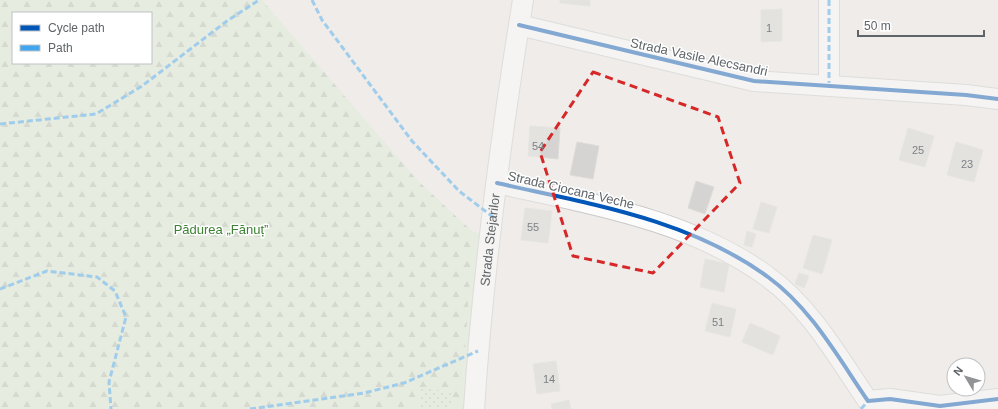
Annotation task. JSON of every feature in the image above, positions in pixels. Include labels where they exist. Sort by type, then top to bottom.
[{"type":"street","name":"Strada Stejarilor","points":[[474,409],[478,351],[497,183],[523,0]]},
{"type":"street","points":[[829,0],[829,85]]},
{"type":"street","name":"Strada Vasile Alecsandri","points":[[519,25],[754,81],[829,85],[998,99]]},
{"type":"street","name":"Strada Ciocana Veche","points":[[497,183],[644,217],[680,230],[719,248],[769,277],[794,301],[819,330],[865,405],[890,399],[940,406],[998,399]]},
{"type":"highlighted area","points":[[593,72],[718,117],[740,183],[653,273],[573,256],[540,152]]},
{"type":"green space","name":"Pădurea „Fănuț”","points":[[0,0],[262,0],[418,181],[473,232],[461,409],[0,409]]},
{"type":"green space","points":[[473,232],[481,233],[468,409],[461,409]]},
{"type":"green space","points":[[421,388],[453,392],[450,409],[418,409]]},
{"type":"building","points":[[560,0],[590,0],[590,6],[560,3]]},
{"type":"building","points":[[782,9],[782,41],[761,42],[761,10]]},
{"type":"building","points":[[530,126],[560,128],[558,159],[528,156]]},
{"type":"building","points":[[908,128],[934,136],[925,167],[899,160]]},
{"type":"building","points":[[577,142],[599,146],[593,179],[570,175]]},
{"type":"building","points":[[956,142],[983,150],[974,182],[947,175]]},
{"type":"building","points":[[696,181],[714,187],[705,214],[688,208]]},
{"type":"building","points":[[761,202],[777,207],[769,233],[753,229]]},
{"type":"building","points":[[525,208],[552,211],[548,243],[521,240]]},
{"type":"building","points":[[747,231],[756,234],[752,247],[744,245]]},
{"type":"building","points":[[813,235],[832,240],[822,274],[803,268]]},
{"type":"building","points":[[705,259],[729,264],[724,292],[700,287]]},
{"type":"building","points":[[799,273],[809,276],[804,288],[795,284]]},
{"type":"building","points":[[712,303],[736,309],[730,337],[705,331]]},
{"type":"building","points":[[750,323],[780,336],[773,355],[742,342]]},
{"type":"building","points":[[556,361],[560,391],[537,394],[533,364]]},
{"type":"building","points":[[569,400],[571,409],[552,409],[551,404]]},
{"type":"marked path","points":[[0,124],[96,114],[142,86],[227,21],[259,0]]},
{"type":"marked path","points":[[312,0],[322,20],[412,141],[459,191],[493,217]]},
{"type":"marked path","points":[[829,0],[829,85]]},
{"type":"marked path","points":[[0,289],[47,271],[97,277],[115,291],[126,317],[109,382],[111,409]]},
{"type":"marked path","points":[[250,409],[364,393],[404,383],[478,351]]},
{"type":"marked path","points":[[861,409],[868,401]]},
{"type":"cycle path","points":[[519,25],[754,81],[966,95],[998,99]]},
{"type":"cycle path","points":[[497,183],[567,198],[638,216],[672,227],[737,257],[768,277],[798,304],[835,351],[868,401],[890,399],[940,406],[998,399]]}]
